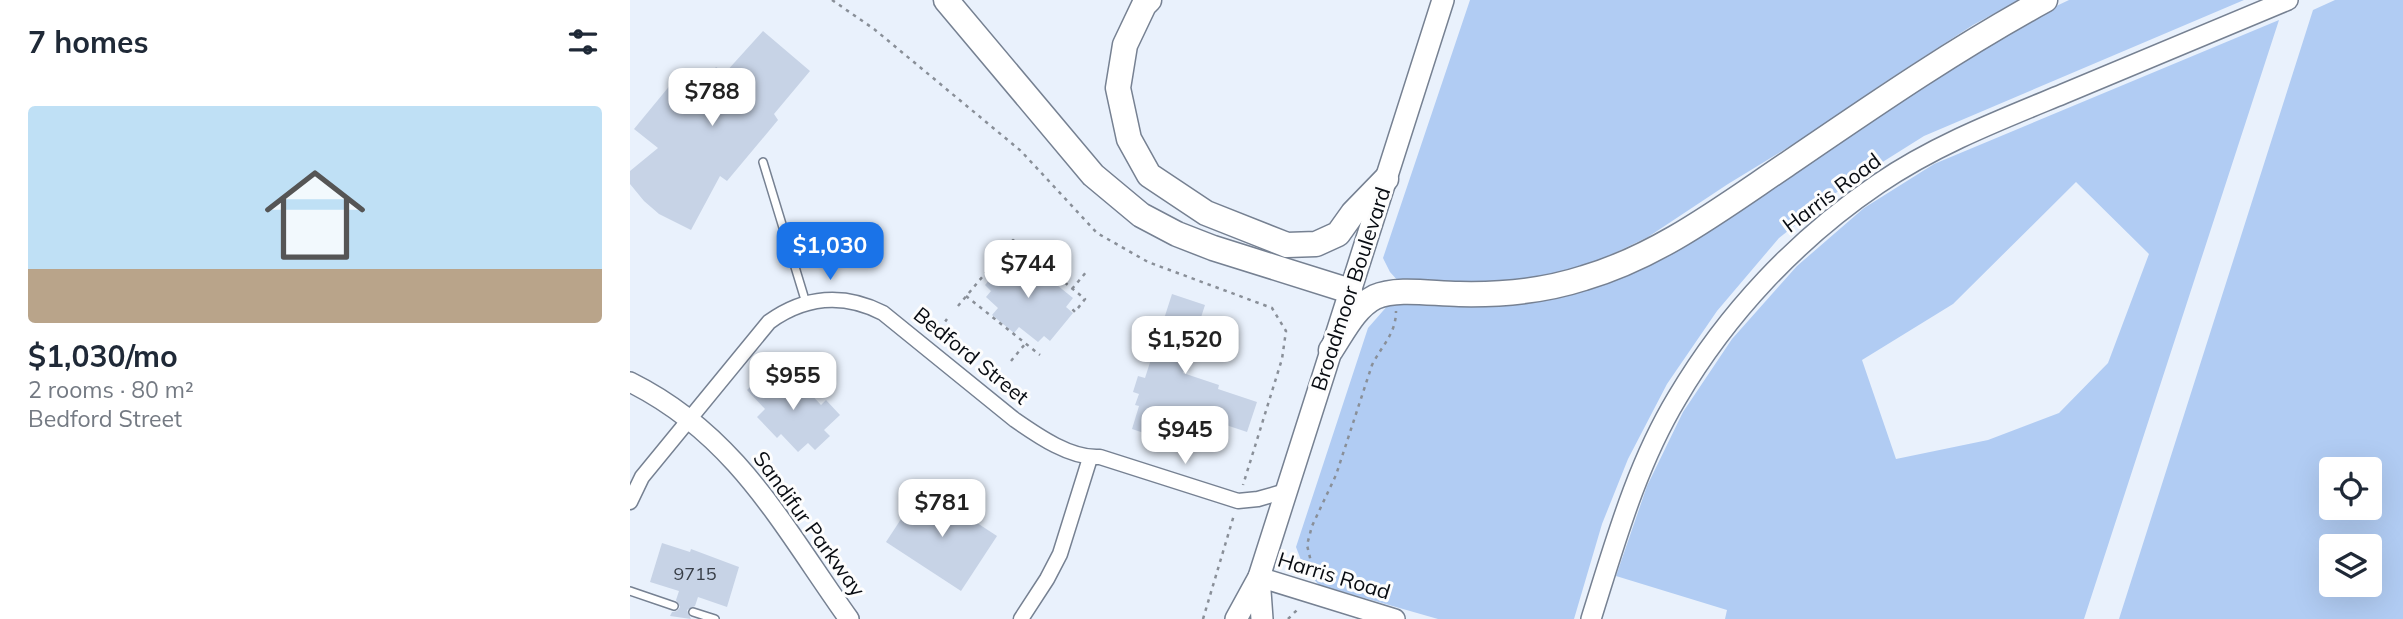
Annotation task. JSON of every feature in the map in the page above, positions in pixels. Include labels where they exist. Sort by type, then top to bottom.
[{"type":"highway","points":[[946,0],[1093,175],[1142,215],[1177,234],[1213,248],[1350,291]]},
{"type":"highway","points":[[1149,0],[1125,45],[1118,88],[1129,139],[1149,175],[1206,213],[1287,245],[1316,244],[1338,234],[1353,213],[1386,179]]},
{"type":"highway","points":[[1331,350],[1354,314],[1375,297],[1401,292],[1498,294],[1540,289],[1583,279],[1625,264],[1695,226],[1930,68],[2045,0]]},
{"type":"main road","name":"Broadmoor Boulevard","points":[[1236,619],[1259,577],[1443,0]]},
{"type":"main road","name":"Broadmoor Boulevard","points":[[1259,577],[1262,619]]},
{"type":"street","name":"Harris Road","points":[[1591,619],[1628,502],[1658,432],[1677,397],[1727,325],[1760,285],[1812,234],[1878,184],[1950,143],[2288,0]]},
{"type":"street","name":"Bedford Street","points":[[630,502],[642,477],[769,322],[806,303],[838,299],[852,300],[883,313],[1031,431],[1060,447],[1090,458],[1101,457],[1238,500],[1258,499],[1286,491]]},
{"type":"street","name":"Sandifur Parkway","points":[[630,382],[688,419],[724,449],[757,486],[849,619]]},
{"type":"street","points":[[1021,619],[1047,579],[1059,554],[1090,458]]},
{"type":"street","name":"Harris Road","points":[[1259,577],[1395,619]]},
{"type":"lane","points":[[763,162],[806,303]]},
{"type":"lane","points":[[630,591],[674,606]]},
{"type":"lane","points":[[693,612],[715,619]]},
{"type":"path","points":[[832,0],[874,29],[1021,151],[1097,233],[1148,262],[1272,308],[1286,331],[1282,359],[1203,619]]},
{"type":"path","points":[[958,306],[1013,240],[1085,299],[1075,312],[1069,306]]},
{"type":"path","points":[[1072,289],[1087,271]]},
{"type":"path","points":[[966,296],[1040,355]]},
{"type":"path","points":[[1288,619],[1303,604],[1311,579],[1312,566],[1307,545],[1311,526],[1336,475],[1372,365],[1389,342],[1395,327],[1395,304]]},
{"type":"path","points":[[935,335],[947,319]]},
{"type":"path","points":[[1011,361],[1025,344]]},
{"type":"shaded area","points":[[1470,0],[2019,0],[1973,25],[1813,132],[1648,237],[1604,258],[1556,274],[1509,284],[1399,282],[1383,258]]},
{"type":"shaded area","points":[[2069,0],[2244,0],[1924,136],[1846,185],[1779,238],[1717,311],[1667,384],[1628,459],[1602,524],[1574,619],[1438,619],[1319,585],[1304,568],[1296,547],[1368,328],[1389,304],[1482,307],[1550,298],[2018,24]]},
{"type":"shaded area","points":[[2335,0],[2403,0],[2403,619],[2119,619],[2313,10]]},
{"type":"shaded area","points":[[2279,20],[2084,619],[1725,619],[1727,610],[1616,576],[1647,486],[1683,412],[1732,339],[1797,266],[1864,208],[1934,164]],"holes":[[[2076,182],[2149,254],[2108,363],[2059,413],[1988,440],[1896,459],[1862,360],[1953,304]]]},
{"type":"building","points":[[763,31],[810,71],[774,114],[778,120],[727,181],[720,176],[691,230],[659,214],[630,184],[630,171],[658,148],[634,129],[681,72],[700,87],[716,67],[725,73]]},
{"type":"building","points":[[1020,255],[1073,298],[1066,307],[1073,313],[1050,341],[1044,336],[1038,342],[1019,327],[1014,333],[992,315],[998,308],[986,297],[991,291],[985,285],[1006,260],[1012,265]]},
{"type":"building","points":[[1172,294],[1205,305],[1183,373],[1219,385],[1218,389],[1257,402],[1247,432],[1169,406],[1165,416],[1151,412],[1144,433],[1132,429],[1139,406],[1135,405],[1139,394],[1133,392],[1138,376],[1145,378]]},
{"type":"building","points":[[767,371],[781,386],[793,375],[821,405],[826,400],[840,415],[824,430],[830,436],[815,450],[808,443],[798,452],[781,434],[777,438],[757,417],[765,409],[747,390]]},
{"type":"building","points":[[922,487],[997,536],[961,591],[886,542]]},
{"type":"building","points":[[662,543],[690,552],[691,549],[739,567],[727,607],[698,597],[695,606],[687,610],[691,619],[670,616],[680,607],[676,600],[679,591],[650,582]]}]
